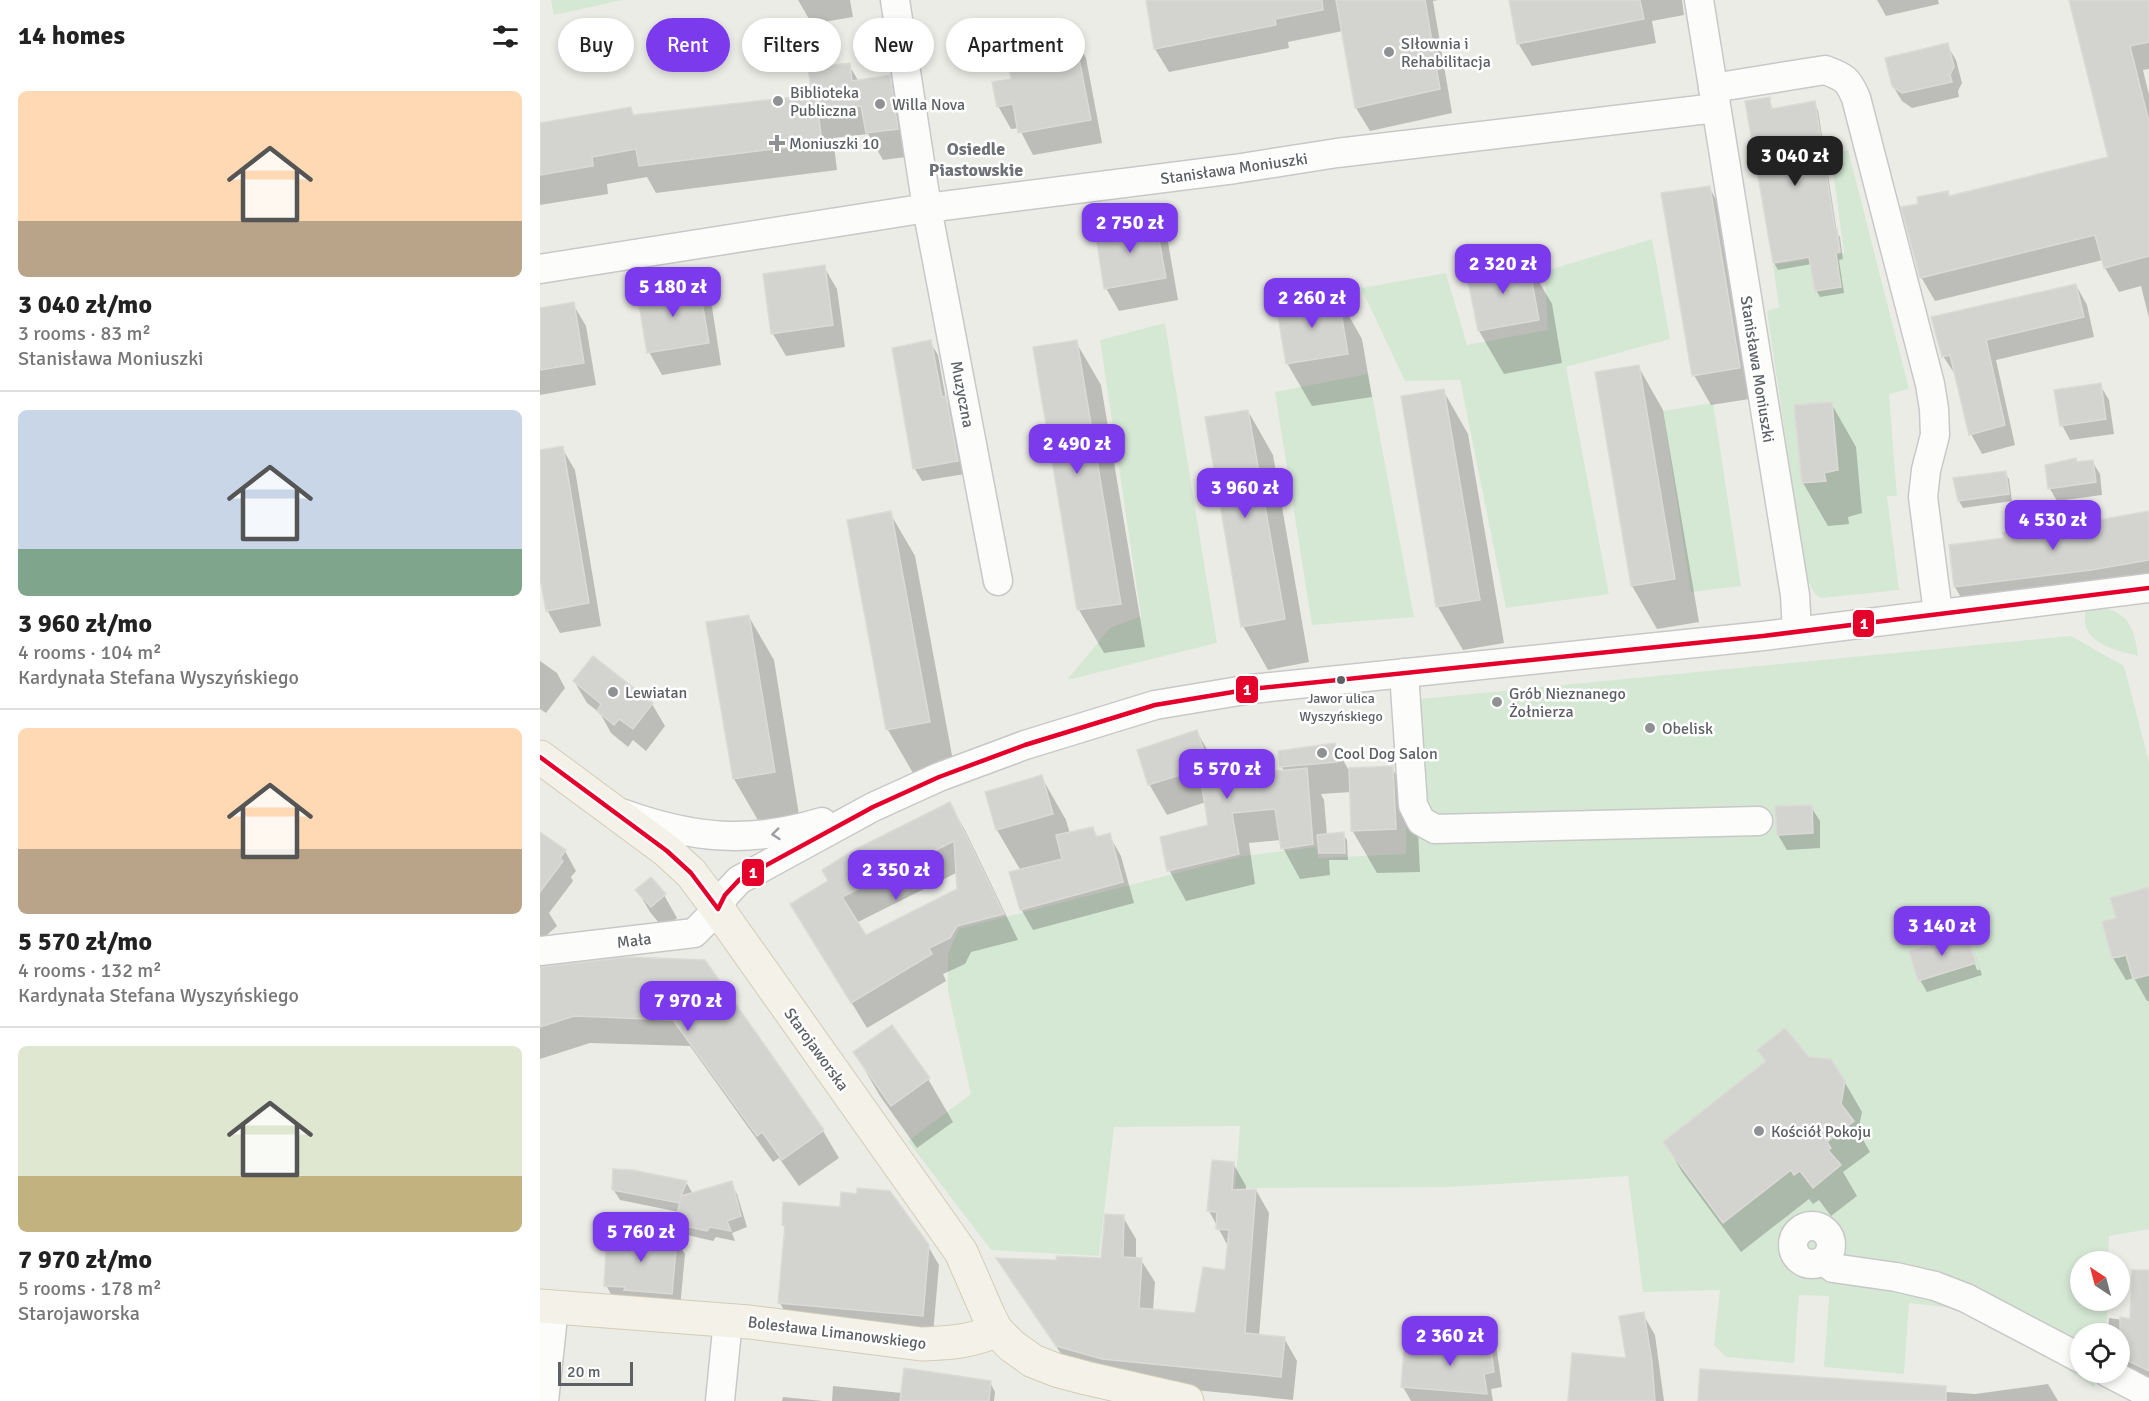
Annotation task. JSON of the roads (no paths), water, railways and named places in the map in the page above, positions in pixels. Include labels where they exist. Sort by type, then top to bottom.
[{"type":"main road","name":"Starojaworska","points":[[540,757],[667,850],[691,873],[962,1252],[996,1330]]},
{"type":"main road","name":"Bolesława Limanowskiego","points":[[547,1307],[728,1320],[921,1344],[947,1343],[985,1336],[996,1330]]},
{"type":"main road","points":[[996,1330],[1012,1346],[1043,1366],[1187,1401]]},
{"type":"street","name":"Muzyczna","points":[[895,0],[927,208],[998,581]]},
{"type":"street","name":"Stanisława Moniuszki","points":[[1699,0],[1793,583],[1797,631]]},
{"type":"street","points":[[1715,98],[1825,70],[1840,75],[1850,83],[1856,98],[1930,384],[1935,435],[1926,470],[1923,497],[1938,613]]},
{"type":"street","name":"Stanisława Moniuszki","points":[[540,269],[927,208],[1235,169],[1715,98]]},
{"type":"street","points":[[615,811],[649,823],[716,836],[789,832],[873,807],[939,777],[995,756],[1155,705],[1251,689],[1797,631],[2149,588]]},
{"type":"street","points":[[1404,673],[1413,806],[1421,821],[1435,830],[1758,821]]},
{"type":"street","name":"Mała","points":[[540,951],[694,933],[718,909],[725,895],[739,880],[873,807]]},
{"type":"street","points":[[1825,1260],[1833,1268],[1896,1277],[1935,1286],[2018,1324],[2070,1353]]},
{"type":"street","points":[[544,1401],[547,1307]]},
{"type":"street","points":[[720,1401],[728,1320]]},
{"type":"street","points":[[2128,1383],[2149,1394]]},
{"type":"place","name":"SIłownia i Rehabilitacja","points":[[1389,52]]},
{"type":"place","name":"Biblioteka Publiczna","points":[[778,101]]},
{"type":"place","name":"Willa Nova","points":[[880,104]]},
{"type":"place","name":"Moniuszki 10","points":[[777,143]]},
{"type":"place","name":"Jawor ulica Wyszyńskiego","points":[[1341,680]]},
{"type":"place","name":"Lewiatan","points":[[613,692]]},
{"type":"place","name":"Grób Nieznanego Żołnierza","points":[[1497,702]]},
{"type":"place","name":"Obelisk","points":[[1650,728]]},
{"type":"place","name":"Cool Dog Salon","points":[[1322,753]]},
{"type":"place","name":"Kościół Pokoju","points":[[1759,1131]]},
{"type":"district","name":"Osiedle Piastowskie","points":[[976,159]]}]
